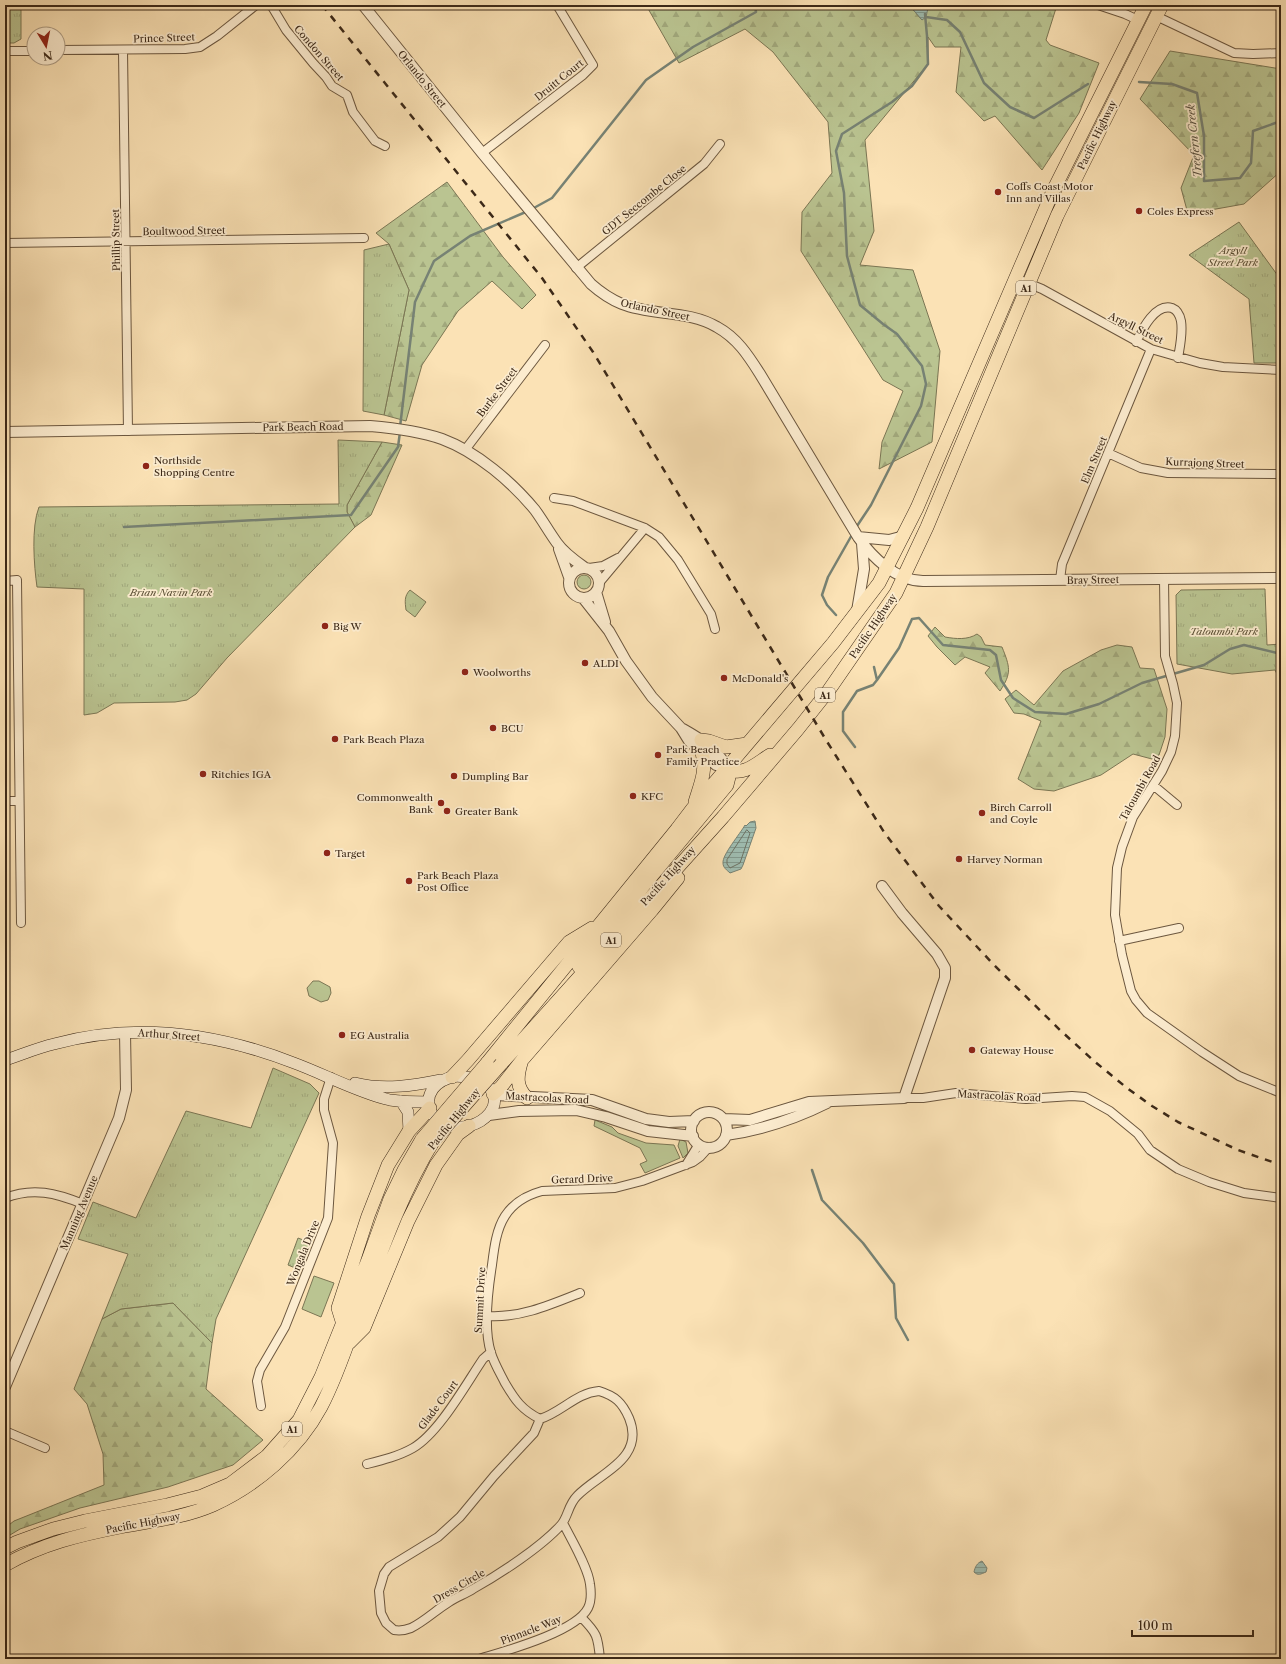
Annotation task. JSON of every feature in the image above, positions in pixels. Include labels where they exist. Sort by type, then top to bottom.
[{"type":"highway","name":"Pacific Highway","points":[[5,1548],[53,1529],[85,1521],[167,1505],[202,1496],[230,1484],[267,1456],[299,1420],[321,1377],[368,1260],[390,1199],[404,1170],[486,1063],[693,808],[748,744],[879,583],[917,508],[1056,184],[1146,5]]},
{"type":"highway","name":"Pacific Highway","points":[[5,1565],[24,1554],[63,1539],[177,1517],[212,1505],[243,1489],[266,1472],[289,1451],[308,1428],[321,1408],[347,1346],[379,1260],[428,1140],[501,1064],[723,817],[829,690],[896,593],[930,520],[1028,284],[1064,202],[1159,11]]},
{"type":"highway","points":[[693,808],[704,772],[705,762],[702,747],[709,741],[726,747],[748,744]]},
{"type":"highway","points":[[727,768],[735,772],[748,769],[784,745]]},
{"type":"highway","points":[[566,991],[586,955],[727,785],[729,777],[727,768]]},
{"type":"highway","points":[[494,1094],[522,1059],[652,910],[723,817]]},
{"type":"highway","points":[[448,1078],[468,1060],[569,942],[600,924]]},
{"type":"highway","points":[[522,1059],[517,1074],[518,1083],[520,1091],[527,1098]]},
{"type":"highway","points":[[342,1322],[338,1308],[368,1216],[388,1165],[409,1131],[429,1105]]},
{"type":"highway","points":[[347,1346],[364,1328],[408,1221],[436,1165],[458,1134],[469,1126]]},
{"type":"main road","name":"Arthur Street","points":[[5,1060],[53,1044],[98,1035],[125,1032],[174,1033],[200,1036],[259,1050],[331,1077],[372,1095],[429,1105]]},
{"type":"main road","name":"Arthur Street","points":[[331,1077],[360,1084],[383,1087],[414,1085],[448,1078]]},
{"type":"main road","points":[[466,1077],[483,1081],[488,1085],[494,1094],[494,1102],[489,1115],[479,1122],[469,1126],[450,1127],[443,1125],[436,1120],[429,1105],[432,1089],[437,1083],[448,1078],[466,1077]]},
{"type":"main road","points":[[401,1101],[408,1112],[409,1131]]},
{"type":"street","name":"Prince Street","points":[[66,50],[185,49],[200,47],[217,36],[256,5]]},
{"type":"street","name":"Condon Street","points":[[271,5],[286,30],[332,86],[347,95],[353,112],[375,141],[385,146]]},
{"type":"street","name":"Orlando Street","points":[[363,5],[482,153],[576,268],[591,284],[614,300],[632,307],[692,317],[703,321],[717,327],[737,342],[760,374],[848,524],[877,559],[904,578]]},
{"type":"street","name":"Druitt Court","points":[[482,153],[583,75],[593,65],[557,5]]},
{"type":"street","points":[[1098,5],[1126,14],[1138,20]]},
{"type":"street","points":[[1159,11],[1234,53],[1281,53]]},
{"type":"street","name":"Phillip Street","points":[[123,50],[128,431]]},
{"type":"street","points":[[5,51],[26,51]]},
{"type":"street","name":"GDT Seccombe Close","points":[[576,268],[704,164],[720,144]]},
{"type":"street","name":"Boultwood Street","points":[[5,242],[126,242],[364,238]]},
{"type":"street","name":"Argyll Street","points":[[1015,278],[1042,289],[1151,349],[1178,358],[1223,367],[1281,370]]},
{"type":"street","points":[[1136,342],[1142,330],[1153,315],[1162,309],[1173,308],[1181,320],[1178,358]]},
{"type":"street","name":"Burke Street","points":[[465,450],[545,345]]},
{"type":"street","name":"Elm Street","points":[[1060,580],[1062,564],[1151,349]]},
{"type":"street","name":"Park Beach Road","points":[[5,432],[291,427],[391,427],[442,439],[465,450],[494,470],[520,492],[542,519],[558,544],[571,558],[586,568]]},
{"type":"street","name":"Kurrajong Street","points":[[1108,453],[1141,468],[1168,473],[1281,474]]},
{"type":"street","points":[[554,498],[573,501],[645,528],[659,537],[678,560],[711,614],[715,629]]},
{"type":"street","points":[[621,556],[603,566],[575,570],[569,577],[570,591],[578,597],[583,598],[592,596],[621,556],[645,528]]},
{"type":"street","points":[[856,613],[864,569],[860,540],[888,540],[904,536]]},
{"type":"street","name":"Park Beach Road","points":[[558,544],[569,577]]},
{"type":"street","points":[[586,568],[596,574],[597,588],[609,631]]},
{"type":"street","name":"Bray Street","points":[[904,578],[920,581],[1281,578]]},
{"type":"street","name":"Taloumbi Road","points":[[1164,579],[1165,656],[1177,703],[1175,736],[1171,752],[1133,817],[1122,847],[1117,868],[1115,915],[1119,941],[1132,991],[1136,1000],[1147,1013],[1239,1076],[1281,1092]]},
{"type":"street","points":[[5,581],[17,580],[21,923]]},
{"type":"street","points":[[583,598],[609,631],[626,661],[652,697],[681,728],[702,747],[716,765],[727,768]]},
{"type":"street","points":[[1153,785],[1177,805]]},
{"type":"street","points":[[5,801],[19,801]]},
{"type":"street","points":[[882,886],[902,913],[937,954],[945,968],[945,978],[904,1098]]},
{"type":"street","points":[[1119,941],[1179,928]]},
{"type":"street","name":"Manning Avenue","points":[[5,1387],[116,1125],[124,1100],[127,1079],[125,1032]]},
{"type":"street","name":"Wongala Drive","points":[[261,1406],[257,1381],[260,1370],[284,1327],[328,1218],[330,1164],[333,1143],[324,1110],[324,1099],[331,1077]]},
{"type":"street","name":"Mastracolas Road","points":[[724,1119],[750,1120],[760,1118],[809,1102],[923,1098],[956,1093],[1026,1099],[1072,1096],[1085,1097],[1110,1111],[1138,1134],[1150,1150],[1178,1169],[1209,1182],[1244,1193],[1281,1198]]},
{"type":"street","name":"Mastracolas Road","points":[[494,1094],[527,1098],[592,1100],[646,1119],[669,1122],[694,1121]]},
{"type":"street","name":"Mastracolas Road","points":[[726,1135],[759,1130],[811,1111],[830,1101]]},
{"type":"street","name":"Mastracolas Road","points":[[489,1115],[519,1110],[576,1110],[606,1117],[648,1131],[696,1140]]},
{"type":"street","points":[[686,1165],[696,1140],[692,1126],[694,1121],[701,1114],[707,1112],[717,1113],[724,1119],[727,1130],[726,1135],[720,1144],[709,1147],[696,1140]]},
{"type":"street","name":"Gerard Drive","points":[[497,1235],[505,1216],[512,1207],[531,1194],[552,1190],[615,1188],[642,1181],[686,1165],[700,1157],[709,1147]]},
{"type":"street","points":[[5,1198],[20,1193],[44,1192],[66,1197],[83,1204]]},
{"type":"street","name":"Summit Drive","points":[[497,1235],[491,1272],[488,1316],[491,1352],[512,1395],[524,1410],[540,1419]]},
{"type":"street","points":[[488,1316],[510,1315],[526,1312],[580,1292]]},
{"type":"street","name":"Glade Court","points":[[367,1464],[400,1454],[421,1442],[444,1416],[483,1358],[491,1352]]},
{"type":"street","points":[[540,1419],[558,1412],[578,1396],[589,1392],[599,1391],[619,1400],[630,1421],[633,1437],[629,1450],[622,1460],[571,1502],[563,1524]]},
{"type":"street","name":"Dress Circle","points":[[540,1419],[534,1432],[494,1476],[460,1517],[438,1537],[389,1567],[384,1574],[379,1591],[383,1619],[394,1630],[400,1631],[412,1627],[440,1607],[473,1590],[504,1570],[563,1524]]},
{"type":"street","points":[[5,1431],[45,1448]]},
{"type":"street","name":"Pinnacle Way","points":[[479,1659],[542,1638],[568,1627],[581,1617],[588,1608],[590,1583],[579,1556],[563,1524]]},
{"type":"street","points":[[581,1617],[597,1636],[600,1659]]},
{"type":"green space","points":[[5,5],[21,5],[21,39],[14,43],[5,43]]},
{"type":"green space","points":[[646,5],[909,5],[922,20],[928,8],[926,5],[1057,5],[1046,40],[1050,45],[1099,63],[1079,113],[1042,170],[995,116],[984,121],[956,92],[961,47],[935,47],[928,37],[928,64],[865,140],[874,231],[860,265],[913,270],[940,351],[932,442],[879,469],[882,442],[903,391],[883,380],[801,251],[802,212],[832,173],[828,122],[773,52],[745,29],[679,63]]},
{"type":"green space","points":[[1170,51],[1281,69],[1281,171],[1244,204],[1188,214],[1181,188],[1194,155],[1140,99]]},
{"type":"green space","points":[[447,182],[503,257],[536,295],[522,309],[492,281],[458,311],[422,365],[406,421],[384,415],[409,290],[389,244],[376,233]]},
{"type":"green space","name":"Argyll Street Park","points":[[1239,222],[1281,280],[1281,363],[1254,363],[1249,299],[1189,255]]},
{"type":"green space","points":[[389,244],[409,290],[384,415],[363,411],[364,250]]},
{"type":"green space","name":"Brian Navin Park","points":[[338,440],[382,442],[347,505],[347,512],[355,527],[227,658],[196,694],[187,700],[175,702],[114,703],[97,713],[84,715],[84,589],[37,587],[34,558],[34,536],[36,515],[39,507],[339,504]]},
{"type":"green space","points":[[382,442],[402,445],[371,515],[355,527],[347,512],[347,505]]},
{"type":"green space","points":[[584,575],[589,577],[591,582],[589,587],[584,589],[579,587],[577,582],[579,577]]},
{"type":"green space","name":"Taloumbi Park","points":[[1265,589],[1267,645],[1281,644],[1281,676],[1277,674],[1275,670],[1232,674],[1177,664],[1176,595],[1181,590]]},
{"type":"green space","points":[[410,590],[426,602],[415,617],[406,610],[406,597]]},
{"type":"green space","points":[[935,627],[945,637],[962,638],[977,634],[981,637],[985,645],[1002,647],[1007,660],[1008,674],[1000,691],[985,673],[990,667],[965,657],[955,665],[928,636]]},
{"type":"green space","points":[[1117,645],[1132,647],[1140,668],[1154,669],[1167,709],[1165,737],[1159,755],[1152,759],[1133,754],[1101,775],[1054,791],[1034,789],[1018,779],[1041,721],[1024,714],[1014,713],[1005,699],[1016,690],[1034,705],[1063,671],[1101,650]]},
{"type":"green space","points":[[313,981],[319,981],[330,987],[331,993],[328,1000],[321,1002],[309,996],[307,988]]},
{"type":"green space","points":[[273,1068],[310,1084],[319,1093],[216,1319],[212,1343],[173,1303],[121,1309],[102,1319],[128,1254],[78,1239],[93,1202],[136,1218],[186,1111],[251,1128]]},
{"type":"green space","points":[[595,1120],[612,1127],[618,1133],[646,1143],[674,1145],[680,1158],[645,1173],[640,1164],[647,1161],[640,1148],[594,1126]]},
{"type":"green space","points":[[680,1139],[686,1142],[688,1153],[683,1158],[678,1146]]},
{"type":"green space","points":[[298,1238],[311,1243],[300,1270],[288,1265]]},
{"type":"green space","points":[[314,1276],[334,1283],[321,1317],[302,1309]]},
{"type":"green space","points":[[173,1303],[212,1343],[206,1389],[263,1440],[233,1465],[168,1487],[80,1508],[20,1529],[5,1538],[5,1528],[14,1521],[104,1485],[103,1454],[87,1404],[74,1389],[102,1319],[121,1309]]},
{"type":"water","points":[[909,5],[926,5],[928,8],[926,17],[922,20]]},
{"type":"water","points":[[755,821],[756,828],[743,865],[741,869],[730,873],[723,865],[723,859],[745,825],[746,826],[750,822]]},
{"type":"water","points":[[982,1561],[987,1568],[986,1572],[977,1574],[974,1572],[975,1568]]},
{"type":"waterway","points":[[532,209],[552,198],[646,80],[693,47],[756,12],[755,5]]},
{"type":"waterway","points":[[855,529],[871,505],[921,406],[926,384],[922,366],[897,334],[860,305],[847,256],[844,193],[836,151],[842,134],[892,102],[912,86],[928,64],[925,14]]},
{"type":"waterway","points":[[926,17],[947,20],[960,32],[984,83],[1010,107],[1034,118],[1088,84]]},
{"type":"waterway","name":"Treefern Creek","points":[[1139,82],[1172,84],[1197,93],[1204,136],[1204,181],[1240,178],[1251,163],[1253,131],[1281,121]]},
{"type":"waterway","points":[[400,427],[415,302],[434,261],[470,236],[528,211]]},
{"type":"waterway","points":[[124,527],[351,515],[398,447],[400,432]]},
{"type":"waterway","points":[[836,615],[827,605],[822,595],[828,577],[853,533]]},
{"type":"waterway","points":[[877,680],[899,648],[912,619],[919,618],[943,645],[990,650],[996,655],[1001,680],[1013,698],[1035,712],[1066,714],[1099,704],[1142,683],[1204,665],[1230,649],[1244,645],[1281,654]]},
{"type":"waterway","points":[[855,747],[843,731],[843,712],[857,691],[873,685],[877,680],[874,667]]},
{"type":"waterway","points":[[812,1170],[822,1200],[863,1243],[894,1284],[896,1318],[908,1340]]},
{"type":"railway","points":[[322,5],[542,278],[593,352],[826,740],[884,832],[939,906],[994,965],[1060,1030],[1127,1088],[1178,1122],[1238,1150],[1281,1165]]},
{"type":"place","name":"Coffs Coast Motor Inn and Villas","points":[[998,192]]},
{"type":"place","name":"Coles Express","points":[[1139,211]]},
{"type":"place","name":"Northside Shopping Centre","points":[[146,466]]},
{"type":"place","name":"Big W","points":[[325,626]]},
{"type":"place","name":"ALDI","points":[[585,663]]},
{"type":"place","name":"Woolworths","points":[[465,672]]},
{"type":"place","name":"McDonald's","points":[[724,678]]},
{"type":"place","name":"BCU","points":[[493,728]]},
{"type":"place","name":"Park Beach Plaza","points":[[335,739]]},
{"type":"place","name":"Park Beach Family Practice","points":[[658,755]]},
{"type":"place","name":"Ritchies IGA","points":[[203,774]]},
{"type":"place","name":"Dumpling Bar","points":[[454,776]]},
{"type":"place","name":"KFC","points":[[633,796]]},
{"type":"place","name":"Commonwealth Bank","points":[[441,803]]},
{"type":"place","name":"Greater Bank","points":[[447,811]]},
{"type":"place","name":"Birch Carroll and Coyle","points":[[982,813]]},
{"type":"place","name":"Target","points":[[327,853]]},
{"type":"place","name":"Harvey Norman","points":[[959,859]]},
{"type":"place","name":"Park Beach Plaza Post Office","points":[[409,881]]},
{"type":"place","name":"EG Australia","points":[[342,1035]]},
{"type":"place","name":"Gateway House","points":[[972,1050]]}]
